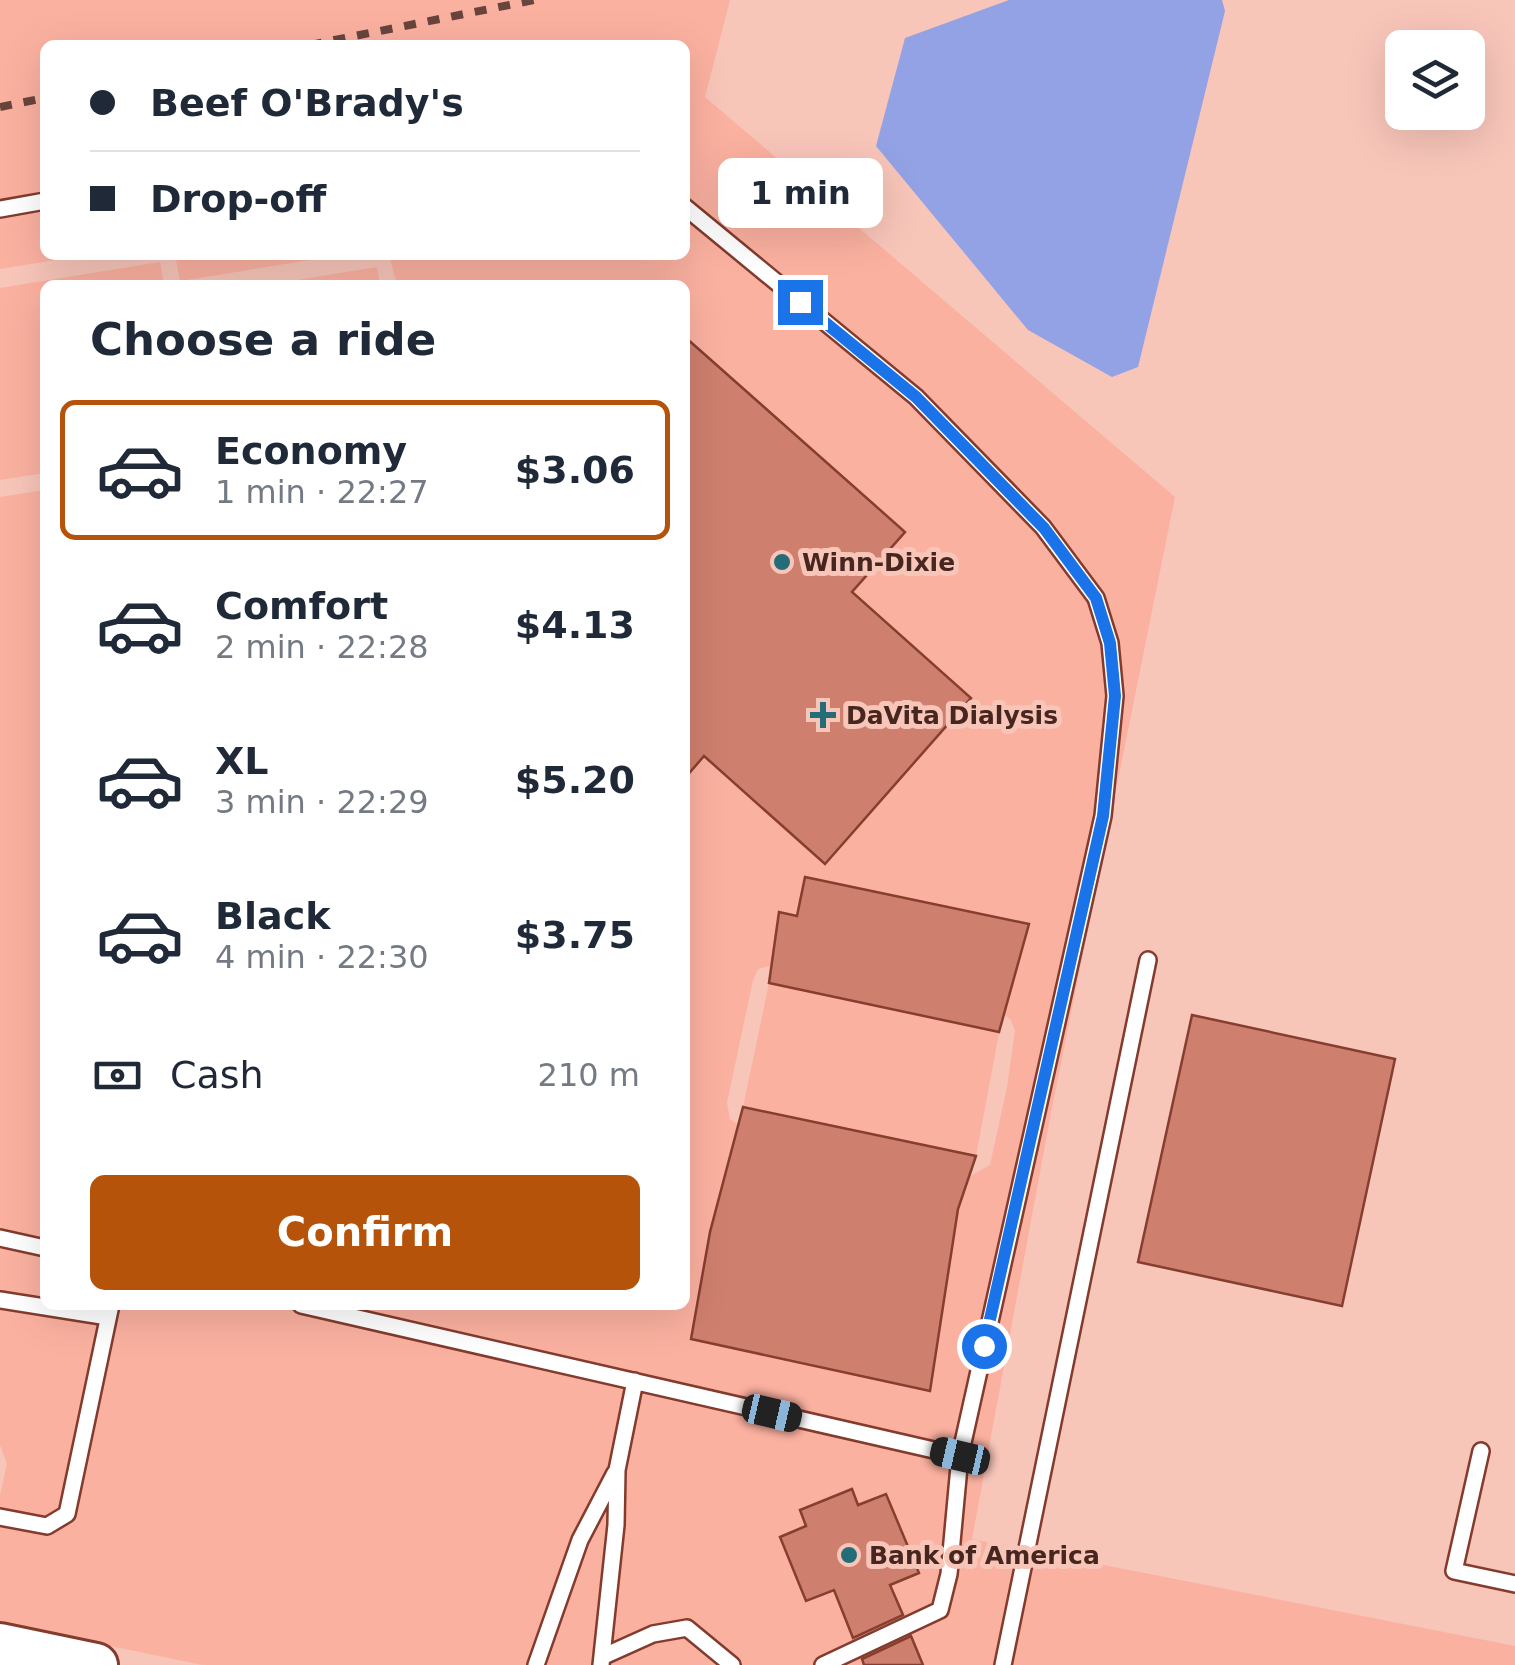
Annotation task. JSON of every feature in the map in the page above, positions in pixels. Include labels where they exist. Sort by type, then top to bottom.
[{"type":"main road","points":[[0,1645],[96,1665]]},
{"type":"lane","points":[[0,209],[40,202]]},
{"type":"lane","points":[[690,211],[916,397],[1031,514],[1096,598],[1110,643],[1115,696],[1103,816],[1076,922],[960,1456],[949,1574],[940,1610],[823,1665]]},
{"type":"lane","points":[[1003,1665],[1148,960]]},
{"type":"lane","points":[[0,1238],[40,1247]]},
{"type":"lane","points":[[0,1300],[40,1304]]},
{"type":"lane","points":[[323,1310],[960,1456]]},
{"type":"lane","points":[[0,1517],[48,1526],[67,1514],[110,1311]]},
{"type":"lane","points":[[603,1661],[617,1470],[636,1382]]},
{"type":"lane","points":[[1481,1451],[1454,1571],[1515,1584]]},
{"type":"lane","points":[[536,1665],[580,1540],[617,1470]]},
{"type":"lane","points":[[603,1661],[654,1634],[687,1628],[732,1665]]},
{"type":"shaded area","points":[[0,0],[730,0],[705,97],[1175,497],[1051,1113],[972,1539],[1515,1646],[1515,1665],[202,1665],[0,1623],[0,1495],[7,1464],[0,1445],[0,497],[40,491],[40,1310],[690,1310],[690,280],[396,280],[390,260],[690,260],[690,40],[40,40],[40,260],[56,260],[0,269]],"holes":[[[773,965],[1003,1014],[1011,1020],[1015,1031],[1007,1087],[990,1165],[972,1175],[739,1125],[730,1119],[727,1103],[758,969]]]},
{"type":"shaded area","points":[[176,260],[310,260],[186,280],[180,280]]},
{"type":"shaded area","points":[[160,262],[163,280],[49,280]]},
{"type":"shaded area","points":[[377,267],[379,280],[297,280]]},
{"type":"shaded area","points":[[40,282],[40,474],[0,480],[0,288]]},
{"type":"shaded area","points":[[769,983],[999,1033],[976,1156],[743,1107]]},
{"type":"water","points":[[1009,0],[1222,0],[1225,11],[1138,367],[1112,377],[1028,330],[876,146],[905,38]]},
{"type":"building","points":[[690,341],[905,532],[852,592],[971,698],[825,864],[704,756],[690,772]]},
{"type":"building","points":[[805,877],[1029,924],[999,1032],[769,983],[779,912],[797,916]]},
{"type":"building","points":[[1192,1015],[1395,1059],[1342,1306],[1138,1262]]},
{"type":"building","points":[[743,1107],[976,1156],[958,1209],[930,1391],[691,1339],[710,1232]]},
{"type":"building","name":"Bank of America","points":[[852,1489],[858,1505],[886,1494],[919,1573],[890,1585],[903,1615],[853,1638],[834,1590],[806,1601],[780,1537],[806,1526],[800,1510]]},
{"type":"building","points":[[911,1636],[923,1665],[864,1665],[862,1659]]},
{"type":"railway","points":[[335,40],[534,0]]},
{"type":"railway","points":[[0,107],[40,99]]},
{"type":"place","name":"Winn-Dixie","points":[[782,562]]},
{"type":"place","name":"DaVita Dialysis","points":[[823,715]]},
{"type":"place","name":"Bank of America","points":[[849,1555]]},
{"type":"route","points":[[800,302],[916,397],[1044,528],[1096,598],[1110,643],[1115,696],[1103,816],[1080,903],[984,1346]]}]
